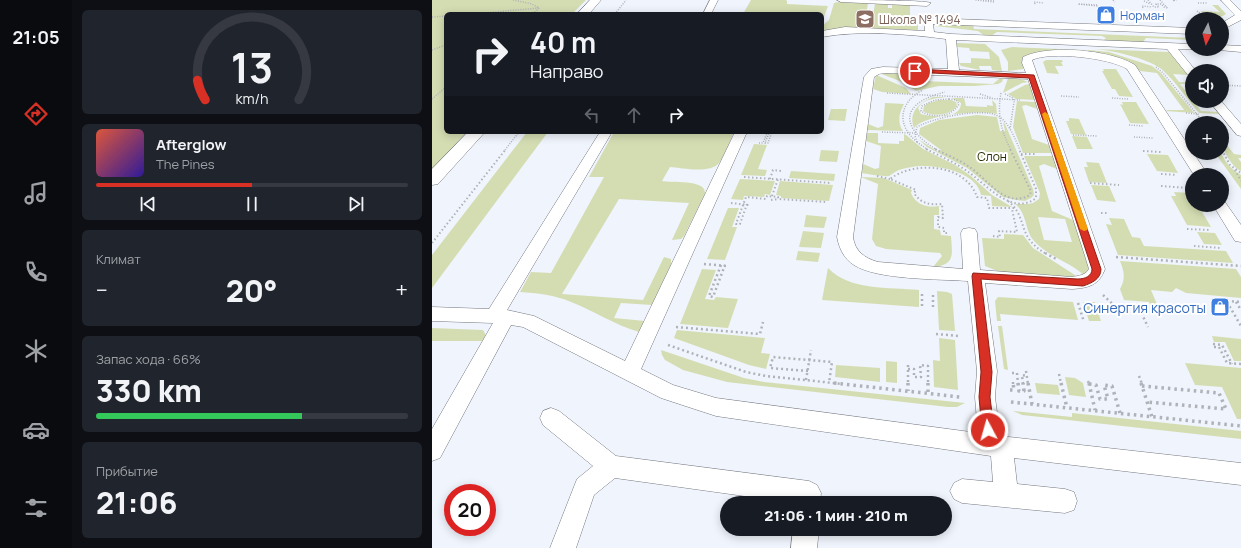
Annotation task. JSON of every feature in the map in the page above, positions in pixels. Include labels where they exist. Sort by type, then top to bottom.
[{"type":"main road","points":[[586,12],[596,0]]},
{"type":"main road","points":[[432,180],[475,134]]},
{"type":"lane","points":[[708,12],[714,0]]},
{"type":"lane","points":[[841,0],[927,2],[930,34]]},
{"type":"lane","points":[[1225,0],[1241,2]]},
{"type":"lane","points":[[1225,0],[1240,15],[1239,18],[1229,23]]},
{"type":"lane","points":[[928,21],[1185,32]]},
{"type":"lane","points":[[824,34],[846,30],[930,34],[951,37],[1185,47]]},
{"type":"lane","points":[[951,37],[954,73]]},
{"type":"lane","points":[[1170,46],[1185,64]]},
{"type":"lane","points":[[1229,48],[1241,49]]},
{"type":"lane","points":[[1032,76],[878,70],[870,75],[845,237],[847,248],[855,258],[876,268],[1072,283],[1087,281],[1096,273],[1093,256],[1027,61],[1029,57],[1035,55],[1100,56],[1115,58],[1130,66],[1196,168]]},
{"type":"lane","points":[[1221,108],[1228,116]]},
{"type":"lane","points":[[1229,116],[1241,122]]},
{"type":"lane","points":[[1229,117],[1241,132]]},
{"type":"lane","points":[[432,450],[500,316],[605,134]]},
{"type":"lane","points":[[630,372],[740,134]]},
{"type":"lane","points":[[1225,212],[1241,237]]},
{"type":"lane","points":[[961,233],[987,372],[985,399],[1006,495]]},
{"type":"lane","points":[[432,314],[500,316],[527,321],[668,392],[716,407],[995,445],[1241,474]]},
{"type":"lane","points":[[551,418],[611,466],[810,493],[809,496]]},
{"type":"lane","points":[[564,548],[586,487],[611,466]]},
{"type":"lane","points":[[962,491],[1065,501]]},
{"type":"lane","points":[[804,548],[805,536]]},
{"type":"path","points":[[513,0],[532,4],[539,8]]},
{"type":"path","points":[[617,12],[626,0]]},
{"type":"path","points":[[994,1],[976,0],[994,1]]},
{"type":"path","points":[[1035,4],[1034,2],[1044,3],[1043,0]]},
{"type":"path","points":[[1148,0],[1154,7],[1159,7],[1156,4],[1161,4],[1168,8],[1160,0]]},
{"type":"path","points":[[1095,1],[1098,6]]},
{"type":"path","points":[[1143,8],[1142,6],[1153,7],[1144,1]]},
{"type":"path","points":[[1198,3],[1206,3]]},
{"type":"path","points":[[1098,6],[1078,4],[1098,6]]},
{"type":"path","points":[[495,12],[539,8]]},
{"type":"path","points":[[534,12],[539,8]]},
{"type":"path","points":[[432,17],[444,16]]},
{"type":"path","points":[[432,50],[444,46]]},
{"type":"path","points":[[1229,85],[1241,86]]},
{"type":"path","points":[[432,99],[444,89]]},
{"type":"path","points":[[926,90],[913,95],[904,110],[902,122],[907,133],[917,142],[957,164],[979,179],[995,194],[1016,208],[1020,212],[1026,235],[1033,244],[1072,268],[1119,310],[1141,312],[1148,328]]},
{"type":"path","points":[[948,91],[919,102],[910,114],[910,125],[915,133],[930,146],[978,172],[1002,194],[1014,198],[1028,197],[1030,189],[1003,131],[999,104],[994,99],[978,93]]},
{"type":"path","points":[[867,92],[949,98],[1041,102]]},
{"type":"path","points":[[1001,93],[1014,100],[1015,104],[1010,122],[1010,129]]},
{"type":"path","points":[[1061,96],[1079,97]]},
{"type":"path","points":[[949,98],[956,100],[959,104],[956,110],[950,113],[933,115],[925,114],[921,111],[922,106],[927,102],[949,98]]},
{"type":"path","points":[[1112,98],[1131,99]]},
{"type":"path","points":[[1160,112],[1228,116]]},
{"type":"path","points":[[917,142],[915,133],[917,127],[922,124],[945,118],[980,114],[1000,116],[1010,129],[1037,192],[1036,198],[1031,202],[1021,203],[1006,200]]},
{"type":"path","points":[[1129,125],[1148,126]]},
{"type":"path","points":[[432,243],[518,134]]},
{"type":"path","points":[[1069,135],[1097,136]]},
{"type":"path","points":[[1134,137],[1155,138]]},
{"type":"path","points":[[1143,151],[1164,152]]},
{"type":"path","points":[[1227,160],[1241,181]]},
{"type":"path","points":[[890,179],[905,170],[915,168],[941,169],[962,177],[971,184],[977,192],[977,197],[988,198],[989,208],[1016,208]]},
{"type":"path","points":[[770,179],[773,170],[780,171],[781,169]]},
{"type":"path","points":[[1235,170],[1241,173]]},
{"type":"path","points":[[1161,174],[1184,175]]},
{"type":"path","points":[[721,176],[853,184]]},
{"type":"path","points":[[884,176],[916,190],[914,193],[917,199],[924,203],[932,205],[942,204],[943,218],[938,217],[938,227],[944,228],[944,233],[961,233]]},
{"type":"path","points":[[772,196],[778,179]]},
{"type":"path","points":[[1087,183],[1119,185]]},
{"type":"path","points":[[1161,186],[1185,188]]},
{"type":"path","points":[[747,204],[740,224],[736,224],[746,197],[766,198],[766,196],[772,196],[778,197],[778,199]]},
{"type":"path","points":[[771,200],[778,199],[833,203]]},
{"type":"path","points":[[986,236],[1000,237],[999,231],[1017,232],[1012,209]]},
{"type":"path","points":[[1102,213],[1107,213]]},
{"type":"path","points":[[1187,229],[1210,230]]},
{"type":"path","points":[[1194,246],[1222,248]]},
{"type":"path","points":[[1093,256],[1241,266]]},
{"type":"path","points":[[724,265],[713,297],[709,296],[724,265]]},
{"type":"path","points":[[922,288],[922,309]]},
{"type":"path","points":[[933,289],[934,310]]},
{"type":"path","points":[[1078,300],[1084,322]]},
{"type":"path","points":[[1212,300],[1241,302]]},
{"type":"path","points":[[1227,301],[1241,326]]},
{"type":"path","points":[[1236,302],[1241,310]]},
{"type":"path","points":[[674,327],[760,334],[763,322]]},
{"type":"path","points":[[936,334],[960,336]]},
{"type":"path","points":[[646,338],[755,374],[1241,426]]},
{"type":"path","points":[[1213,346],[1222,345],[1232,364],[1241,364]]},
{"type":"path","points":[[806,380],[811,350]]},
{"type":"path","points":[[808,371],[770,368],[773,357],[832,362],[829,383]]},
{"type":"path","points":[[908,365],[908,391]]},
{"type":"path","points":[[908,369],[914,369],[914,377],[921,378],[920,365],[928,366],[928,393]]},
{"type":"path","points":[[1026,371],[1032,404]]},
{"type":"path","points":[[1008,384],[1009,390],[1014,390],[1012,372],[1017,373],[1019,390],[1024,391],[1022,375],[1027,376]]},
{"type":"path","points":[[1059,374],[1067,408]]},
{"type":"path","points":[[1139,376],[1152,417]]},
{"type":"path","points":[[1095,410],[1088,382],[1096,385],[1100,399],[1108,399],[1104,385],[1112,386],[1120,413]]},
{"type":"path","points":[[1142,386],[1219,393],[1226,409],[1147,402]]},
{"type":"green space","points":[[432,0],[586,0],[574,12],[444,12],[444,134],[466,134],[458,141],[456,148],[432,172]]},
{"type":"green space","points":[[751,0],[786,0],[787,4],[828,6],[824,17],[824,12],[744,12]]},
{"type":"green space","points":[[834,3],[868,3],[864,28],[838,28],[824,32],[824,24],[829,20]]},
{"type":"green space","points":[[875,3],[888,4],[888,8],[892,8],[892,4],[910,5],[910,18],[918,24],[918,30],[871,29]]},
{"type":"green space","points":[[1212,5],[1218,5],[1224,12],[1220,12]]},
{"type":"green space","points":[[937,24],[973,24],[974,29],[1185,38],[1185,40],[1146,38],[1143,42],[1103,41],[1106,38],[1102,36],[997,32],[991,36],[985,36],[978,31],[936,26]]},
{"type":"green space","points":[[956,43],[985,44],[999,57],[1002,71],[992,70],[991,66],[979,66],[980,70],[961,66],[959,63],[971,63],[971,58],[990,59],[989,52],[970,51],[969,48],[957,47]]},
{"type":"green space","points":[[1012,47],[1084,50],[1086,54],[1053,52],[1036,53],[1024,58],[1023,69],[1008,71],[1008,62],[1001,50]]},
{"type":"green space","points":[[1094,49],[1169,52],[1185,71],[1185,75],[1173,74],[1179,82],[1185,82],[1185,84],[1180,84],[1185,90],[1185,95],[1170,77],[1154,64],[1128,55]]},
{"type":"green space","points":[[1088,50],[1109,52],[1152,66],[1161,73],[1185,102],[1185,108],[1190,108],[1194,113],[1165,111],[1184,110],[1157,73],[1140,71],[1122,59],[1090,54]]},
{"type":"green space","points":[[1046,60],[1062,60],[1063,62],[1061,62],[1063,66],[1055,66],[1059,74],[1047,73],[1043,62]]},
{"type":"green space","points":[[1103,69],[1116,69],[1133,97],[1119,96],[1115,89],[1112,89],[1102,71],[1104,71]]},
{"type":"green space","points":[[879,73],[928,74],[922,79],[924,81],[993,84],[1000,78],[1003,79],[1002,82],[998,84],[939,86],[916,91],[902,82]]},
{"type":"green space","points":[[876,75],[906,88],[911,94],[882,92],[873,89]]},
{"type":"green space","points":[[1008,78],[1020,79],[1028,82],[1022,83],[1003,93]]},
{"type":"green space","points":[[1029,84],[1035,100],[1016,99],[1008,94],[1025,85]]},
{"type":"green space","points":[[933,97],[946,97],[927,101],[918,108],[921,114],[942,116],[920,123],[914,128],[912,117],[916,109],[919,105],[923,102]]},
{"type":"green space","points":[[952,98],[964,98],[966,106],[993,106],[992,100],[996,104],[997,114],[966,113],[952,115],[960,108],[961,103]]},
{"type":"green space","points":[[939,100],[951,100],[956,102],[957,106],[946,114],[936,115],[923,111],[924,106]]},
{"type":"green space","points":[[1017,101],[1035,102],[1037,109],[1026,105],[1022,106],[1032,139],[1049,145],[1052,153],[1023,153],[1013,127]]},
{"type":"green space","points":[[1122,102],[1136,102],[1149,124],[1130,123],[1120,104],[1123,105]]},
{"type":"green space","points":[[885,103],[904,104],[899,118],[903,131],[867,130],[868,124],[878,128],[883,126]]},
{"type":"green space","points":[[1195,108],[1199,108],[1201,111],[1218,112],[1220,114],[1199,113]]},
{"type":"green space","points":[[831,109],[847,109],[845,121],[828,120]]},
{"type":"green space","name":"Слон","points":[[977,115],[997,117],[1000,131],[1005,131],[1003,122],[1005,124],[1033,189],[1034,195],[1031,198],[1025,201],[1003,197],[967,168],[927,147],[918,139],[938,152],[941,150],[919,134],[920,128],[939,120]]},
{"type":"green space","points":[[1069,118],[1079,119],[1086,135],[1071,134],[1066,121],[1069,121]]},
{"type":"green space","points":[[867,133],[878,133],[878,143],[899,144],[899,141],[904,141],[904,134],[906,135],[923,149],[955,165],[971,176],[992,195],[1012,207],[992,206],[991,196],[981,195],[978,187],[971,180],[952,170],[931,166],[921,166],[905,168],[894,172],[889,176],[862,173],[863,164],[875,169],[879,168],[881,146],[866,141]]},
{"type":"green space","points":[[525,134],[547,134],[432,288],[432,255]]},
{"type":"green space","points":[[613,134],[733,134],[724,156],[715,166],[696,170],[670,167],[662,181],[695,184],[704,189],[705,194],[684,236],[681,239],[672,240],[689,203],[619,199],[562,294],[643,300],[664,257],[671,259],[671,265],[652,305],[621,303],[614,318],[645,321],[639,332],[621,326],[565,300],[546,295],[520,292],[531,272],[551,273],[604,177],[589,177]]},
{"type":"green space","points":[[1072,136],[1087,137],[1093,149],[1077,149]]},
{"type":"green space","points":[[754,144],[767,145],[758,169],[767,170],[765,176],[741,175]]},
{"type":"green space","points":[[1229,148],[1234,154],[1241,155],[1241,158],[1238,158],[1241,162],[1241,171],[1229,158]]},
{"type":"green space","points":[[821,150],[839,151],[837,162],[819,161]]},
{"type":"green space","points":[[1147,154],[1168,155],[1178,173],[1157,171]]},
{"type":"green space","points":[[1024,156],[1053,156],[1057,169],[1044,164],[1039,166],[1052,211],[1073,220],[1088,264],[1088,270],[1084,275],[1040,247],[1029,233],[1022,213],[1015,204],[1033,203],[1039,199],[1040,193]],"holes":[[[1038,217],[1065,219],[1072,242],[1044,240]]]},
{"type":"green space","points":[[1220,160],[1225,160],[1229,166],[1241,175],[1241,189],[1229,172],[1229,168],[1226,168]]},
{"type":"green space","points":[[1086,162],[1099,163],[1107,183],[1089,182],[1084,167],[1088,167]]},
{"type":"green space","points":[[791,171],[835,174],[834,181],[789,178]]},
{"type":"green space","points":[[861,177],[884,178],[912,190],[911,193],[913,197],[922,205],[939,206],[939,215],[934,215],[934,229],[940,230],[941,235],[951,236],[952,253],[949,261],[946,264],[933,267],[942,256],[940,253],[886,249],[876,246],[872,239],[878,184]]},
{"type":"green space","points":[[740,179],[775,181],[770,195],[765,194],[764,197],[744,196],[743,200],[731,199]]},
{"type":"green space","points":[[780,181],[833,185],[829,201],[781,198],[781,196],[776,195]]},
{"type":"green space","points":[[1091,185],[1109,186],[1116,202],[1097,200]]},
{"type":"green space","points":[[1174,192],[1185,193],[1185,212],[1202,212],[1211,227],[1187,225],[1171,196],[1176,196]]},
{"type":"green space","points":[[728,208],[739,208],[732,227],[737,227],[725,260],[707,259]]},
{"type":"green space","points":[[806,215],[827,217],[824,228],[804,227]]},
{"type":"green space","points":[[1109,218],[1124,219],[1132,237],[1140,238],[1144,246],[1226,251],[1233,263],[1118,255],[1106,224],[1112,225]]},
{"type":"green space","points":[[803,231],[824,233],[821,248],[799,247]]},
{"type":"green space","points":[[1197,232],[1215,233],[1222,245],[1204,244]]},
{"type":"green space","points":[[1004,234],[1023,235],[1033,248],[1078,277],[1000,272],[985,266],[982,238],[1004,239]]},
{"type":"green space","points":[[798,251],[820,253],[818,262],[796,260]]},
{"type":"green space","points":[[1120,261],[1236,269],[1241,277],[1241,298],[1186,293],[1176,288],[1172,292],[1151,290],[1161,314],[1154,314],[1149,302],[1124,300],[1120,289],[1124,275]]},
{"type":"green space","points":[[828,268],[847,281],[859,284],[883,288],[919,290],[919,307],[822,300]]},
{"type":"green space","points":[[702,269],[716,270],[705,299],[714,300],[716,297],[738,299],[728,328],[680,324]]},
{"type":"green space","points":[[937,291],[952,294],[955,331],[939,330]]},
{"type":"green space","points":[[998,297],[1073,302],[1078,320],[1000,314],[1001,321],[997,321],[995,301]]},
{"type":"green space","points":[[1083,302],[1095,302],[1101,321],[1089,321]]},
{"type":"green space","points":[[998,326],[1002,326],[1008,370],[1004,369]]},
{"type":"green space","points":[[432,328],[483,330],[487,337],[485,341],[432,341]]},
{"type":"green space","points":[[677,330],[765,338],[761,353],[770,354],[766,369],[749,365],[674,338]]},
{"type":"green space","points":[[1212,336],[1241,339],[1241,361],[1234,361],[1225,342],[1214,342]]},
{"type":"green space","points":[[939,338],[955,340],[958,390],[934,387],[933,360],[940,361]]},
{"type":"green space","points":[[661,350],[744,378],[764,382],[965,403],[957,407],[948,407],[727,382],[683,370],[665,360]]},
{"type":"green space","points":[[886,361],[897,362],[897,383],[886,382]]},
{"type":"green space","points":[[1185,363],[1241,368],[1241,419],[1237,419],[1222,387],[1195,385]]},
{"type":"green space","points":[[836,365],[880,368],[880,382],[835,377]]},
{"type":"green space","points":[[1065,377],[1075,378],[1083,383],[1086,397],[1069,395]]},
{"type":"green space","points":[[1035,383],[1058,385],[1060,395],[1037,393]]},
{"type":"green space","points":[[1013,411],[1072,417],[1072,413],[1241,431],[1241,439],[1022,415]]},
{"type":"slow traffic","points":[[1045,114],[1084,229]]},
{"type":"place","name":"Норман","points":[[1106,15]]},
{"type":"place","name":"Школа № 1494","points":[[865,19]]},
{"type":"place","name":"Синергия красоты","points":[[1220,307]]},
{"type":"route","points":[[915,71],[1032,76],[1097,269],[1096,273],[1091,279],[1078,283],[976,276],[987,372],[984,392],[988,430]]}]
